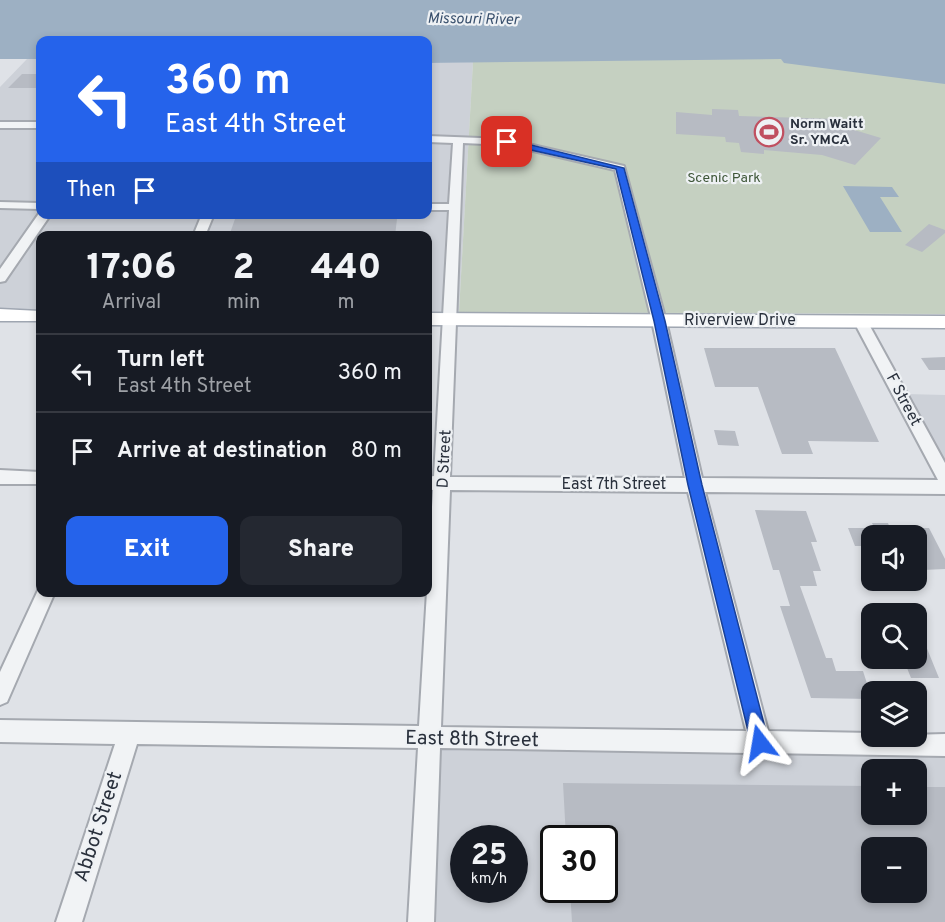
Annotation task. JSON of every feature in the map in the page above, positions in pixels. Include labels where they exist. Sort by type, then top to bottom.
[{"type":"main road","points":[[0,315],[36,316]]},
{"type":"main road","name":"Riverview Drive","points":[[432,319],[945,322]]},
{"type":"street","points":[[0,125],[36,125]]},
{"type":"street","points":[[432,139],[507,142],[620,168],[659,321],[695,485],[760,743]]},
{"type":"street","name":"D Street","points":[[421,922],[430,740],[435,483],[451,319],[458,140]]},
{"type":"street","points":[[0,205],[36,206]]},
{"type":"street","points":[[432,207],[455,207]]},
{"type":"street","points":[[0,278],[41,219]]},
{"type":"street","name":"F Street","points":[[861,322],[945,478]]},
{"type":"street","points":[[0,477],[36,478]]},
{"type":"street","name":"East 7th Street","points":[[435,483],[945,487]]},
{"type":"street","points":[[0,696],[44,597]]},
{"type":"street","name":"East 8th Street","points":[[0,731],[430,740],[945,745]]},
{"type":"street","name":"Abbot Street","points":[[69,922],[129,733]]},
{"type":"shaded area","points":[[27,59],[36,59],[36,219],[432,219],[432,63],[473,62],[459,312],[432,312],[432,231],[36,231],[36,311],[0,311],[0,87]]},
{"type":"shaded area","points":[[906,394],[945,395],[945,465]]},
{"type":"shaded area","points":[[442,730],[861,736],[861,747],[927,747],[927,737],[945,737],[945,922],[434,922]]},
{"type":"green space","name":"Scenic Park","points":[[725,43],[945,66],[945,314],[459,312],[473,62]]},
{"type":"water","name":"Missouri River","points":[[0,0],[945,0],[945,84],[784,63],[781,59],[432,63],[432,36],[36,36],[36,59],[0,59]]},
{"type":"water","points":[[843,186],[892,187],[899,197],[880,197],[902,232],[870,232]]},
{"type":"building","points":[[22,74],[36,74],[36,88],[8,88]]},
{"type":"building","points":[[712,109],[738,110],[739,116],[838,119],[834,124],[881,138],[855,165],[822,155],[764,150],[764,154],[741,152],[739,143],[726,142],[725,137],[676,134],[676,112],[712,115]]},
{"type":"building","points":[[235,219],[397,219],[396,231],[231,231]]},
{"type":"building","points":[[929,224],[945,230],[945,233],[922,252],[905,245]]},
{"type":"building","points":[[704,348],[835,348],[879,442],[808,441],[813,454],[782,454],[758,387],[715,387]]},
{"type":"building","points":[[945,357],[945,370],[929,370],[921,358]]},
{"type":"building","points":[[714,430],[735,431],[739,446],[718,445]]},
{"type":"building","points":[[755,510],[806,511],[817,542],[811,542],[821,571],[813,571],[817,586],[800,586],[826,658],[832,658],[836,671],[863,671],[866,681],[861,681],[861,699],[811,698],[780,606],[790,606],[779,570],[773,570]]},
{"type":"building","points":[[872,523],[888,523],[889,525],[873,525]]},
{"type":"building","points":[[848,528],[861,528],[861,546],[855,546]]},
{"type":"building","points":[[927,528],[945,559],[945,569],[927,570]]},
{"type":"building","points":[[927,649],[939,678],[911,678],[907,669],[927,669]]},
{"type":"building","points":[[563,783],[861,786],[861,825],[927,825],[927,787],[945,787],[945,922],[572,922],[571,903],[618,903],[618,825],[565,825]]},
{"type":"place","name":"Norm Waitt Sr. YMCA","points":[[769,132]]},
{"type":"route","points":[[507,142],[595,160],[620,168],[627,203],[634,218],[659,321],[695,485],[760,743]]}]
